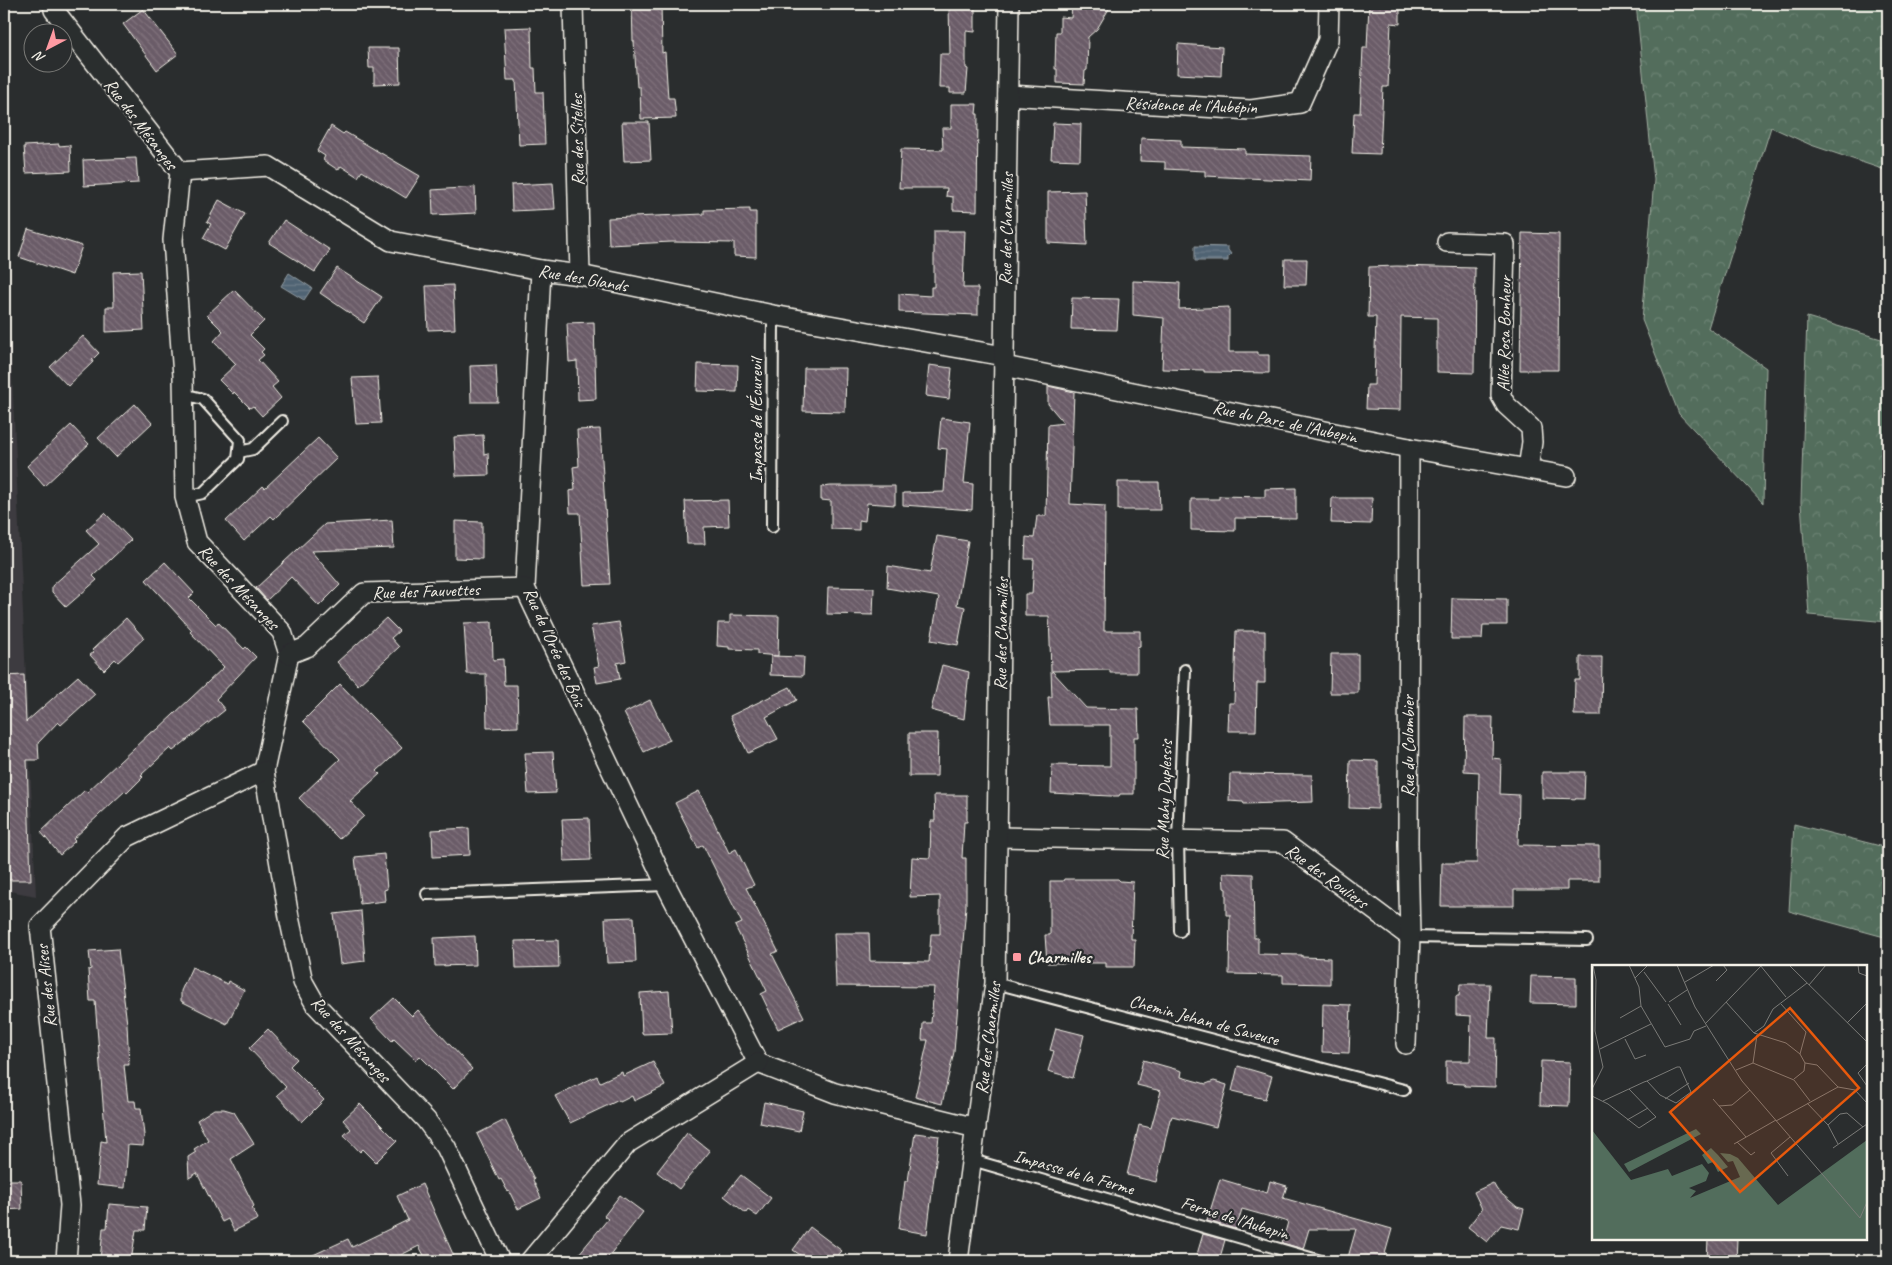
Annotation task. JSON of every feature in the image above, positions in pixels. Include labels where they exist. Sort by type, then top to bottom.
[{"type":"street","name":"Rue des Mésanges","points":[[53,4],[54,10],[180,172],[172,240],[183,376],[185,497],[197,542],[282,632],[289,654],[264,771],[289,917],[303,982],[316,1006],[426,1120],[446,1147],[500,1261]]},
{"type":"street","name":"Rue des Sitelles","points":[[573,4],[580,276]]},
{"type":"street","name":"Rue des Charmilles","points":[[958,1261],[995,983],[1009,4]]},
{"type":"street","name":"Résidence de l'Aubépin","points":[[1008,96],[1251,110],[1300,103],[1328,40],[1329,4]]},
{"type":"street","name":"Rue des Glands","points":[[180,172],[268,166],[391,240],[1004,361]]},
{"type":"street","name":"Allée Rosa Bonheur","points":[[1447,242],[1505,244],[1501,396],[1506,405],[1531,428],[1532,442],[1528,469]]},
{"type":"street","name":"Rue de l'Orée des Bois","points":[[541,270],[525,588],[666,885],[758,1063]]},
{"type":"street","name":"Rue du Parc de l'Aubepin","points":[[1004,361],[1409,448],[1566,476]]},
{"type":"street","name":"Rue du Colombier","points":[[1406,1044],[1410,937],[1408,846],[1409,448]]},
{"type":"street","name":"Rue des Fauvettes","points":[[289,654],[307,647],[364,593],[525,588]]},
{"type":"street","name":"Rue des Alises","points":[[66,1261],[70,1205],[40,926],[127,837],[264,771]]},
{"type":"street","name":"Rue des Rouliers","points":[[998,837],[1283,842],[1410,937]]},
{"type":"street","points":[[530,1261],[628,1143],[758,1063],[835,1093],[976,1128]]},
{"type":"lane","name":"Impasse de l'Écureuil","points":[[772,527],[773,315]]},
{"type":"lane","points":[[183,394],[203,399],[240,440],[238,459],[203,493],[185,497]]},
{"type":"lane","points":[[239,452],[253,449],[282,421]]},
{"type":"lane","name":"Rue Mahy Duplessis","points":[[1180,932],[1178,839],[1185,670]]},
{"type":"lane","points":[[427,894],[666,885]]},
{"type":"lane","points":[[1410,937],[1587,940]]},
{"type":"lane","name":"Chemin Jehan de Saveuse","points":[[995,983],[1404,1090]]},
{"type":"lane","name":"Impasse de la Ferme","points":[[972,1160],[1167,1215]]},
{"type":"lane","name":"Ferme de l'Aubepin","points":[[1167,1215],[1321,1261]]},
{"type":"shaded area","points":[[4,265],[7,265],[36,896],[4,890]]},
{"type":"green space","points":[[1636,4],[1888,4],[1888,171],[1811,145],[1771,127],[1708,328],[1766,368],[1763,503],[1679,414],[1642,320],[1654,180]]},
{"type":"green space","points":[[1807,317],[1888,341],[1888,622],[1809,615],[1801,502]]},
{"type":"green space","points":[[1794,824],[1888,848],[1888,938],[1789,911]]},
{"type":"water","points":[[1195,246],[1228,247],[1231,254],[1228,257],[1228,261],[1195,261]]},
{"type":"water","points":[[289,273],[312,288],[304,300],[281,286]]},
{"type":"building","points":[[632,4],[661,4],[662,53],[665,52],[668,98],[674,98],[676,118],[641,119],[640,87],[637,87],[633,41]]},
{"type":"building","points":[[949,4],[975,4],[975,32],[966,31],[966,68],[968,69],[966,93],[950,93],[950,88],[939,88],[940,54],[950,54]]},
{"type":"building","points":[[1072,4],[1103,4],[1103,6],[1110,7],[1097,29],[1088,37],[1087,70],[1085,71],[1084,84],[1057,83],[1057,69],[1055,69],[1056,32],[1060,32],[1060,17],[1071,18]]},
{"type":"building","points":[[1369,4],[1400,4],[1400,24],[1391,23],[1388,87],[1383,87],[1380,154],[1352,153],[1354,113],[1360,113],[1363,48],[1367,48]]},
{"type":"building","points":[[143,9],[178,54],[157,70],[123,24]]},
{"type":"building","points":[[531,27],[532,68],[535,68],[536,92],[543,92],[545,144],[519,145],[516,80],[507,80],[504,28]]},
{"type":"building","points":[[1178,44],[1222,47],[1221,76],[1177,74]]},
{"type":"building","points":[[368,48],[399,48],[400,83],[374,84],[374,68],[369,68]]},
{"type":"building","points":[[951,104],[977,104],[977,211],[953,210],[953,197],[946,196],[947,188],[899,188],[901,149],[943,150],[942,128],[951,128]]},
{"type":"building","points":[[622,122],[649,122],[651,160],[624,161]]},
{"type":"building","points":[[1053,123],[1081,124],[1080,160],[1051,159]]},
{"type":"building","points":[[331,126],[343,134],[345,132],[420,176],[406,198],[362,171],[358,177],[341,166],[338,170],[323,160],[325,156],[317,151]]},
{"type":"building","points":[[1141,138],[1181,140],[1181,147],[1245,149],[1245,154],[1311,156],[1310,181],[1205,176],[1205,171],[1165,169],[1165,162],[1140,161]]},
{"type":"building","points":[[59,144],[59,146],[70,145],[71,171],[26,173],[24,146]]},
{"type":"building","points":[[136,158],[138,183],[84,186],[83,160]]},
{"type":"building","points":[[553,183],[555,209],[512,211],[511,185]]},
{"type":"building","points":[[475,187],[476,213],[433,215],[432,190]]},
{"type":"building","points":[[1085,191],[1087,245],[1048,243],[1048,192]]},
{"type":"building","points":[[219,200],[245,214],[225,250],[203,238],[211,224],[207,222]]},
{"type":"building","points":[[750,209],[750,212],[756,212],[756,257],[734,256],[734,243],[672,242],[609,245],[608,218],[704,214],[704,210]]},
{"type":"building","points":[[284,220],[330,250],[315,272],[269,243]]},
{"type":"building","points":[[28,229],[82,246],[72,275],[19,257]]},
{"type":"building","points":[[934,231],[965,231],[963,288],[978,288],[978,315],[899,312],[899,294],[931,296],[931,287],[934,287]]},
{"type":"building","points":[[1522,233],[1559,234],[1558,370],[1520,370]]},
{"type":"building","points":[[1285,259],[1307,259],[1306,285],[1284,285]]},
{"type":"building","points":[[1369,267],[1475,268],[1474,373],[1437,372],[1437,318],[1401,317],[1400,410],[1366,409],[1367,385],[1374,385],[1376,317],[1368,317]]},
{"type":"building","points":[[337,268],[382,297],[364,323],[320,293]]},
{"type":"building","points":[[141,271],[144,330],[106,332],[106,307],[114,307],[113,272]]},
{"type":"building","points":[[1133,281],[1180,283],[1179,309],[1229,307],[1229,352],[1258,352],[1258,355],[1269,355],[1269,373],[1162,369],[1164,318],[1133,315]]},
{"type":"building","points":[[453,285],[455,329],[428,330],[426,286]]},
{"type":"building","points":[[234,290],[264,321],[250,335],[264,349],[261,352],[264,355],[258,360],[278,382],[272,387],[281,398],[262,416],[253,406],[250,408],[219,380],[236,364],[214,341],[223,331],[207,315]]},
{"type":"building","points":[[1072,298],[1119,299],[1117,330],[1071,329]]},
{"type":"building","points":[[594,322],[596,399],[578,400],[577,361],[569,362],[567,323]]},
{"type":"building","points":[[83,336],[99,353],[92,360],[93,362],[68,386],[50,367]]},
{"type":"building","points":[[698,364],[738,365],[737,392],[697,391]]},
{"type":"building","points":[[496,365],[498,402],[471,402],[470,366]]},
{"type":"building","points":[[929,365],[952,368],[949,399],[926,396]]},
{"type":"building","points":[[804,368],[846,368],[845,412],[803,411]]},
{"type":"building","points":[[378,377],[381,423],[356,424],[352,378]]},
{"type":"building","points":[[1048,386],[1074,392],[1070,504],[1105,506],[1104,631],[1140,631],[1140,646],[1137,647],[1137,673],[1110,673],[1110,670],[1052,671],[1086,708],[1138,709],[1139,737],[1134,737],[1134,794],[1110,796],[1051,793],[1052,765],[1110,766],[1110,725],[1050,725],[1048,697],[1052,697],[1049,616],[1025,616],[1025,594],[1032,594],[1034,559],[1025,559],[1026,537],[1034,538],[1037,516],[1046,516],[1048,425],[1064,423],[1048,404]]},
{"type":"building","points":[[135,404],[152,423],[116,457],[98,438]]},
{"type":"building","points":[[941,418],[970,422],[964,483],[973,484],[972,510],[903,505],[903,493],[944,492],[947,449],[938,448]]},
{"type":"building","points":[[71,425],[89,444],[44,486],[27,466]]},
{"type":"building","points":[[600,429],[610,584],[584,585],[580,513],[570,513],[569,491],[575,490],[573,467],[579,466],[577,430]]},
{"type":"building","points":[[483,435],[484,454],[488,453],[489,475],[456,476],[454,437]]},
{"type":"building","points":[[318,438],[337,458],[274,519],[271,516],[244,541],[226,521],[263,486],[265,488]]},
{"type":"building","points":[[1118,482],[1159,482],[1160,510],[1118,510]]},
{"type":"building","points":[[895,486],[895,505],[867,503],[865,521],[859,520],[859,530],[831,529],[831,501],[821,500],[821,487]]},
{"type":"building","points":[[1296,488],[1296,519],[1235,518],[1235,531],[1191,530],[1191,499],[1219,499],[1219,496],[1265,497],[1265,489]]},
{"type":"building","points":[[1332,498],[1372,498],[1371,524],[1331,523]]},
{"type":"building","points":[[728,500],[729,526],[704,527],[705,544],[687,544],[685,501]]},
{"type":"building","points":[[105,513],[131,540],[93,576],[97,580],[66,607],[52,592],[52,586],[99,544],[86,530]]},
{"type":"building","points":[[392,520],[394,548],[311,551],[340,585],[319,606],[291,577],[267,600],[256,588],[325,524]]},
{"type":"building","points":[[455,521],[482,522],[482,559],[455,558]]},
{"type":"building","points":[[937,536],[968,541],[957,605],[965,607],[958,645],[931,640],[939,597],[887,588],[888,566],[930,573]]},
{"type":"building","points":[[165,562],[194,593],[189,598],[216,625],[218,622],[244,649],[246,647],[256,657],[216,699],[225,710],[173,751],[170,748],[141,775],[143,777],[127,793],[125,791],[73,839],[75,841],[60,855],[41,832],[85,790],[87,792],[150,733],[157,730],[224,667],[190,632],[192,630],[146,580]]},
{"type":"building","points":[[828,587],[874,588],[873,615],[827,614]]},
{"type":"building","points":[[1452,598],[1507,599],[1507,625],[1483,625],[1482,639],[1451,639]]},
{"type":"building","points":[[730,615],[779,616],[778,656],[757,654],[757,650],[729,649],[729,647],[717,646],[718,623],[730,623]]},
{"type":"building","points":[[126,618],[144,638],[118,662],[115,659],[104,670],[90,655],[94,652],[92,650]]},
{"type":"building","points":[[386,618],[399,631],[391,638],[399,647],[358,685],[337,662]]},
{"type":"building","points":[[492,622],[493,660],[503,659],[504,685],[517,685],[518,727],[487,728],[486,674],[467,674],[464,623]]},
{"type":"building","points":[[619,622],[626,661],[617,663],[620,679],[597,683],[594,667],[599,666],[591,626]]},
{"type":"building","points":[[1236,631],[1265,631],[1265,683],[1257,683],[1256,731],[1228,731],[1229,703],[1234,703]]},
{"type":"building","points":[[1331,654],[1358,654],[1358,693],[1330,693]]},
{"type":"building","points":[[771,656],[804,657],[803,676],[770,675]]},
{"type":"building","points":[[1580,657],[1602,657],[1601,715],[1574,715],[1575,680],[1580,680]]},
{"type":"building","points":[[942,665],[969,672],[964,719],[931,710]]},
{"type":"building","points":[[24,675],[26,722],[78,676],[95,694],[61,725],[58,722],[38,743],[39,760],[27,760],[31,880],[4,880],[4,676]]},
{"type":"building","points":[[340,684],[402,748],[377,771],[380,774],[350,801],[364,816],[339,839],[299,798],[340,759],[303,721]]},
{"type":"building","points":[[790,687],[797,700],[766,717],[778,739],[748,753],[730,716]]},
{"type":"building","points":[[650,700],[670,740],[644,752],[624,713]]},
{"type":"building","points":[[1465,717],[1493,717],[1492,758],[1501,759],[1500,794],[1519,795],[1518,845],[1599,846],[1599,881],[1567,881],[1567,890],[1514,890],[1514,906],[1441,906],[1442,863],[1477,863],[1479,772],[1464,771]]},
{"type":"building","points":[[909,733],[938,733],[937,776],[909,776]]},
{"type":"building","points":[[553,752],[556,793],[528,794],[525,753]]},
{"type":"building","points":[[1350,760],[1378,761],[1378,809],[1349,808]]},
{"type":"building","points":[[1542,772],[1585,772],[1584,799],[1542,798]]},
{"type":"building","points":[[1230,774],[1312,775],[1313,802],[1244,804],[1243,802],[1229,801]]},
{"type":"building","points":[[699,791],[729,853],[736,849],[754,885],[746,888],[778,951],[772,954],[804,1017],[778,1029],[761,994],[767,991],[735,926],[742,923],[703,845],[698,848],[675,803]]},
{"type":"building","points":[[934,795],[967,795],[967,822],[964,822],[962,858],[966,858],[966,906],[954,1052],[942,1104],[915,1097],[928,1040],[922,1040],[923,1023],[931,1023],[934,987],[836,986],[834,933],[869,933],[870,961],[929,962],[931,934],[940,934],[940,896],[910,897],[912,857],[930,858],[931,821],[935,821]]},
{"type":"building","points":[[589,818],[591,860],[564,861],[562,819]]},
{"type":"building","points":[[469,828],[470,855],[433,857],[432,830]]},
{"type":"building","points":[[384,854],[387,889],[384,890],[385,901],[360,904],[355,857]]},
{"type":"building","points":[[1223,873],[1253,874],[1254,938],[1258,938],[1258,954],[1330,958],[1330,984],[1283,983],[1283,975],[1229,974],[1230,915],[1226,915],[1226,889],[1224,888]]},
{"type":"building","points":[[1064,879],[1118,879],[1120,881],[1133,882],[1131,939],[1135,939],[1134,967],[1106,967],[1106,963],[1047,963],[1045,935],[1050,935],[1050,881],[1063,881]]},
{"type":"building","points":[[361,911],[365,961],[340,964],[334,914]]},
{"type":"building","points":[[634,917],[636,962],[607,963],[605,918]]},
{"type":"building","points":[[475,936],[476,965],[435,966],[434,938]]},
{"type":"building","points":[[558,940],[559,967],[516,968],[515,941]]},
{"type":"building","points":[[118,949],[127,1024],[129,1065],[124,1065],[128,1101],[135,1101],[136,1108],[141,1108],[144,1135],[143,1146],[128,1145],[125,1188],[97,1185],[101,1141],[106,1142],[95,1001],[90,1001],[88,970],[91,969],[89,951]]},
{"type":"building","points":[[192,967],[227,984],[228,981],[244,990],[227,1024],[181,1001],[181,991]]},
{"type":"building","points":[[1531,976],[1576,977],[1576,1004],[1530,1003]]},
{"type":"building","points":[[1460,984],[1490,984],[1488,1038],[1496,1038],[1495,1087],[1446,1083],[1446,1061],[1470,1061],[1471,1016],[1456,1015],[1456,996],[1459,996]]},
{"type":"building","points":[[669,991],[672,1033],[642,1034],[640,993]]},
{"type":"building","points":[[394,998],[412,1016],[418,1010],[472,1069],[453,1089],[420,1056],[416,1060],[394,1039],[392,1041],[371,1019]]},
{"type":"building","points":[[1323,1004],[1351,1005],[1349,1053],[1322,1052]]},
{"type":"building","points":[[1056,1028],[1084,1035],[1073,1078],[1048,1071],[1054,1051],[1050,1050]]},
{"type":"building","points":[[268,1029],[297,1059],[290,1066],[324,1100],[302,1122],[277,1095],[286,1087],[249,1048]]},
{"type":"building","points":[[1143,1060],[1182,1071],[1181,1077],[1206,1084],[1214,1081],[1227,1085],[1216,1127],[1172,1116],[1156,1182],[1127,1175],[1139,1125],[1151,1128],[1161,1091],[1137,1085]]},
{"type":"building","points":[[1541,1061],[1570,1062],[1569,1106],[1540,1105]]},
{"type":"building","points":[[653,1062],[665,1086],[634,1101],[632,1096],[620,1102],[619,1100],[570,1123],[555,1096],[597,1076],[600,1082],[622,1072],[623,1076]]},
{"type":"building","points":[[1238,1066],[1272,1076],[1265,1099],[1232,1091]]},
{"type":"building","points":[[764,1102],[803,1111],[799,1131],[760,1123]]},
{"type":"building","points":[[360,1104],[397,1141],[376,1162],[363,1149],[360,1152],[344,1135],[351,1129],[343,1120]]},
{"type":"building","points":[[214,1109],[234,1112],[254,1144],[231,1159],[254,1206],[252,1208],[258,1219],[234,1231],[228,1219],[222,1222],[197,1173],[189,1178],[188,1157],[196,1152],[194,1149],[208,1140],[197,1120]]},
{"type":"building","points":[[505,1120],[534,1179],[541,1198],[518,1209],[509,1191],[501,1179],[499,1180],[477,1134]]},
{"type":"building","points":[[687,1133],[710,1151],[679,1189],[657,1172]]},
{"type":"building","points":[[915,1133],[939,1136],[927,1234],[899,1229],[905,1181],[908,1181]]},
{"type":"building","points":[[741,1175],[771,1198],[757,1216],[748,1210],[746,1213],[724,1196]]},
{"type":"building","points":[[1220,1179],[1267,1193],[1270,1181],[1287,1186],[1283,1198],[1392,1229],[1383,1261],[1347,1261],[1356,1229],[1309,1229],[1303,1249],[1282,1243],[1288,1222],[1242,1209],[1236,1229],[1207,1221]]},
{"type":"building","points":[[4,1180],[21,1180],[22,1209],[4,1210]]},
{"type":"building","points":[[1493,1183],[1497,1190],[1517,1207],[1524,1209],[1519,1229],[1501,1225],[1487,1242],[1468,1227],[1482,1209],[1474,1192]]},
{"type":"building","points":[[422,1184],[456,1261],[427,1261],[419,1246],[393,1259],[391,1256],[382,1261],[300,1261],[348,1239],[352,1247],[408,1220],[397,1196]]},
{"type":"building","points":[[620,1195],[643,1212],[605,1261],[573,1261],[608,1219],[604,1216]]},
{"type":"building","points":[[109,1204],[147,1207],[145,1230],[136,1230],[131,1261],[100,1261],[103,1228],[107,1228]]},
{"type":"building","points":[[810,1227],[842,1251],[833,1261],[809,1261],[793,1250]]},
{"type":"building","points":[[1203,1234],[1225,1240],[1219,1261],[1195,1261]]},
{"type":"building","points":[[1708,1240],[1737,1240],[1736,1261],[1707,1261]]},
{"type":"place","name":"Charmilles","points":[[1017,957]]}]
